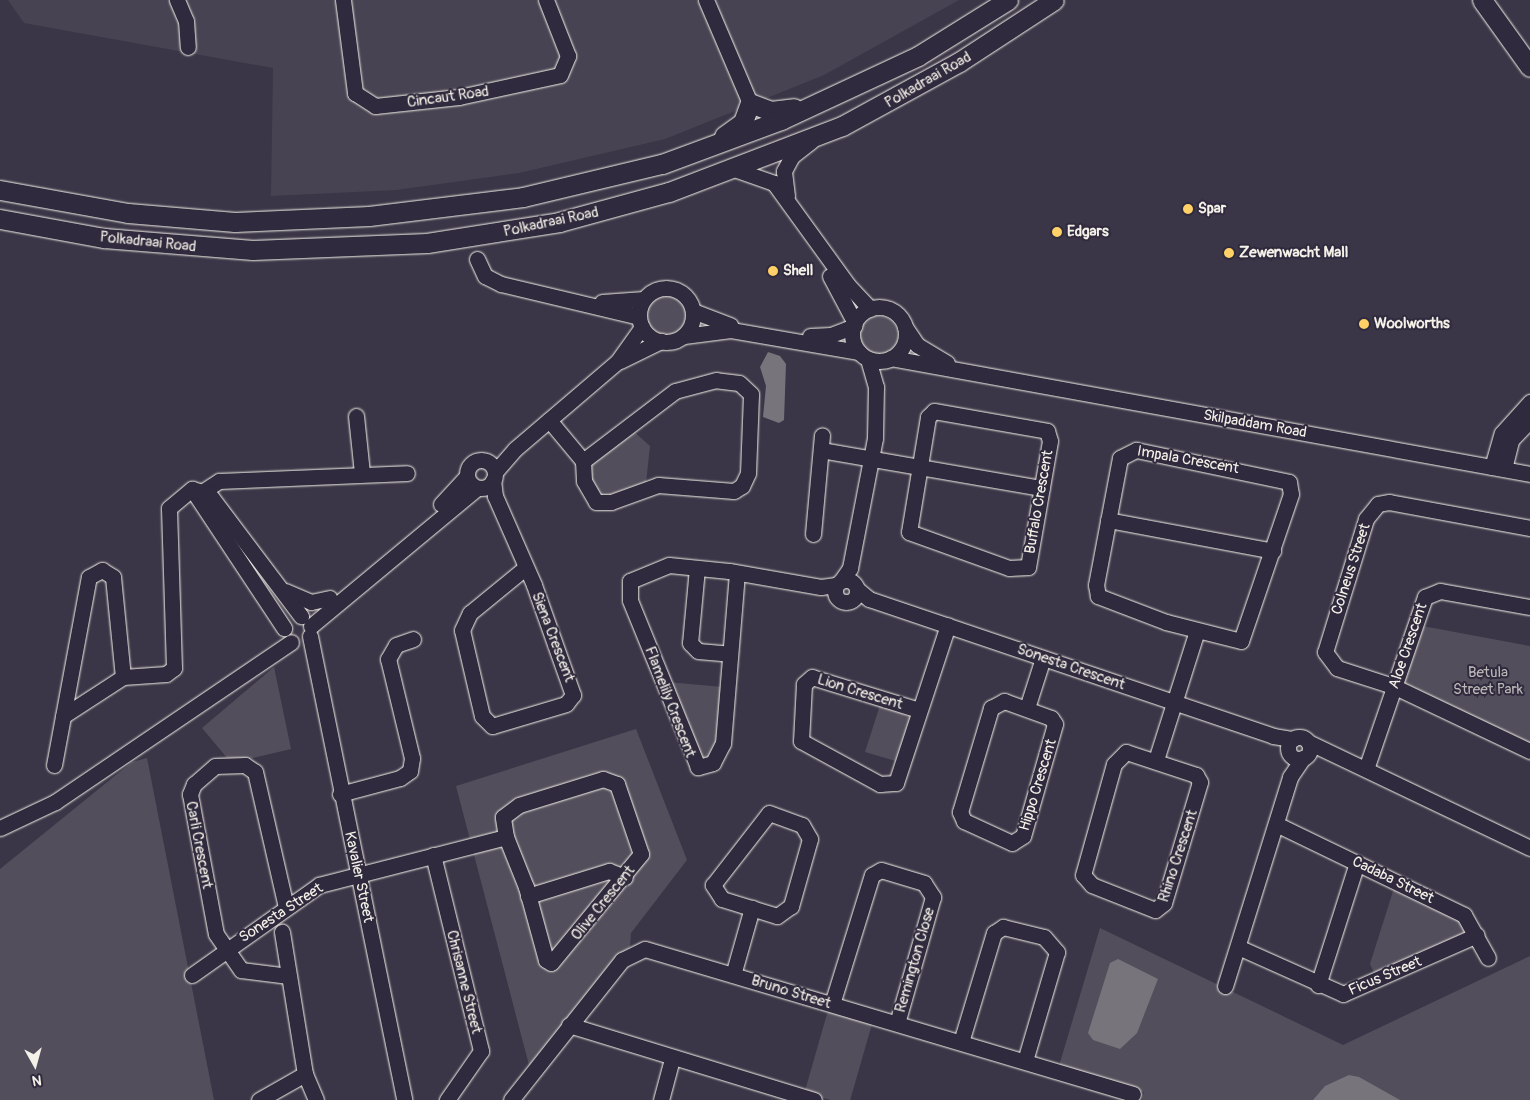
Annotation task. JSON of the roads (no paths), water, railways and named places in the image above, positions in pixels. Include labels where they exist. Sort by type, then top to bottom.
[{"type":"main road","name":"Polkadraai Road","points":[[0,190],[128,213],[235,222],[300,220],[461,207],[578,186],[662,164],[781,120],[868,81],[1008,0]]},
{"type":"main road","name":"Polkadraai Road","points":[[0,219],[104,238],[197,247],[375,247],[559,222],[734,169],[821,135],[901,96],[1054,0]]},
{"type":"main road","points":[[1482,0],[1530,67]]},
{"type":"main road","points":[[662,164],[735,130],[750,103],[764,110],[791,110],[868,81]]},
{"type":"street","points":[[177,0],[186,21],[188,47]]},
{"type":"street","name":"Cincaut Road","points":[[343,0],[353,86],[362,102],[376,106],[458,98],[560,75],[568,56],[550,1]]},
{"type":"street","points":[[706,0],[750,103]]},
{"type":"street","points":[[791,205],[784,171],[792,156],[821,135]]},
{"type":"street","points":[[734,169],[767,178],[791,205],[809,235],[854,324],[876,387]]},
{"type":"street","points":[[809,235],[870,309]]},
{"type":"street","points":[[477,259],[485,276],[501,284],[593,303],[641,322],[661,341]]},
{"type":"street","points":[[593,303],[644,299],[656,290],[670,288],[687,298],[693,311],[692,324],[684,336]]},
{"type":"street","points":[[617,362],[641,322],[644,299]]},
{"type":"street","points":[[693,311],[721,323],[811,336],[831,335],[854,324],[870,309],[891,310],[904,326],[905,341],[888,359],[876,387],[871,458],[850,568],[849,590]]},
{"type":"street","name":"Skilpaddam Road","points":[[904,326],[917,345],[936,359],[980,373]]},
{"type":"street","points":[[0,828],[55,802],[272,651],[485,480],[515,448],[617,362],[661,341],[684,336],[750,332],[888,359]]},
{"type":"street","name":"Skilpaddam Road","points":[[888,359],[980,373],[1530,474]]},
{"type":"street","points":[[549,420],[583,461],[584,481],[599,504],[658,485],[734,491],[742,486],[748,473],[751,394],[739,383],[716,380],[675,391],[583,461]]},
{"type":"street","points":[[1498,468],[1502,433],[1530,402]]},
{"type":"street","name":"Buffalo Crescent","points":[[944,411],[1047,431],[1050,441],[1029,562],[1015,570],[909,532],[918,467],[928,416],[944,411]]},
{"type":"street","points":[[356,416],[362,473]]},
{"type":"street","points":[[1498,468],[1511,440],[1530,420]]},
{"type":"street","points":[[813,534],[822,435]]},
{"type":"street","points":[[822,450],[1042,488]]},
{"type":"street","name":"Impala Crescent","points":[[1130,450],[1271,475],[1287,480],[1292,488],[1273,551],[1244,640],[1230,642],[1098,596],[1108,520],[1120,458],[1130,450]]},
{"type":"street","points":[[63,716],[122,677],[166,674],[174,668],[169,508],[198,490],[219,481],[362,473],[407,473]]},
{"type":"street","points":[[298,630],[330,598],[452,495],[485,480]]},
{"type":"street","name":"Siena Crescent","points":[[485,480],[525,568],[573,695],[566,704],[492,726],[482,716],[462,630],[470,613],[525,568]]},
{"type":"street","points":[[198,490],[284,590],[298,630]]},
{"type":"street","points":[[198,490],[298,630]]},
{"type":"street","name":"Colneus Street","points":[[1393,686],[1336,668],[1325,652],[1374,506],[1389,502],[1530,528]]},
{"type":"street","points":[[1108,520],[1273,551]]},
{"type":"street","name":"Flamelily Crescent","points":[[656,568],[697,568],[737,573],[722,743],[713,763],[698,767],[628,594],[636,576],[656,568]]},
{"type":"street","points":[[697,568],[690,643],[698,651],[730,654]]},
{"type":"street","points":[[54,765],[89,577],[102,570],[113,577],[122,677]]},
{"type":"street","name":"Sonesta Crescent","points":[[737,573],[849,590],[1273,736],[1299,749]]},
{"type":"street","points":[[284,590],[311,602],[330,598]]},
{"type":"street","name":"Aloe Crescent","points":[[1366,769],[1420,602],[1429,593],[1440,591],[1530,607]]},
{"type":"street","name":"Lion Crescent","points":[[920,710],[812,677],[804,684],[801,742],[880,784],[893,784],[920,710],[948,625]]},
{"type":"street","name":"Kavalier Street","points":[[298,630],[311,654],[340,794],[359,874],[404,1100]]},
{"type":"street","points":[[1156,760],[1197,631]]},
{"type":"street","points":[[340,794],[400,778],[410,771],[412,758],[388,659],[396,645],[413,639]]},
{"type":"street","points":[[1026,708],[1043,658]]},
{"type":"street","points":[[1393,686],[1530,751]]},
{"type":"street","name":"Hippo Crescent","points":[[1004,701],[1026,708],[1051,718],[1056,727],[1023,836],[1012,843],[964,821],[960,812],[991,708],[1004,701]]},
{"type":"street","points":[[1225,986],[1299,749],[1330,751],[1530,848]]},
{"type":"street","name":"Rhino Crescent","points":[[1126,752],[1156,760],[1196,775],[1200,784],[1164,903],[1151,911],[1092,885],[1084,875],[1083,866],[1116,759],[1126,752]]},
{"type":"street","name":"Carli Crescent","points":[[286,907],[255,772],[245,765],[215,766],[194,784],[190,798],[216,934],[241,970],[289,976]]},
{"type":"street","name":"Olive Crescent","points":[[610,779],[617,784],[640,846],[641,854],[625,877],[551,963],[546,960],[528,896],[506,837],[503,817],[508,810],[610,779]]},
{"type":"street","points":[[777,813],[806,828],[810,842],[787,912],[777,916],[752,908],[719,897],[714,882],[763,818],[777,813]]},
{"type":"street","name":"Cadaba Street","points":[[1276,824],[1464,915],[1477,935],[1488,958]]},
{"type":"street","name":"Sonesta Street","points":[[192,975],[319,885],[506,837]]},
{"type":"street","name":"Chrisanne Street","points":[[433,855],[481,1051],[447,1100]]},
{"type":"street","points":[[1318,985],[1357,863]]},
{"type":"street","name":"Remington Close","points":[[832,1004],[872,875],[881,870],[924,883],[933,897],[897,1023]]},
{"type":"street","points":[[528,896],[609,871],[625,877]]},
{"type":"street","points":[[733,975],[752,908]]},
{"type":"street","points":[[961,1042],[994,933],[1003,927],[1044,937],[1057,952],[1025,1061]]},
{"type":"street","points":[[282,932],[305,1074],[316,1100]]},
{"type":"street","name":"Ficus Street","points":[[1238,947],[1338,994],[1352,993],[1477,935]]},
{"type":"street","name":"Bruno Street","points":[[516,1098],[569,1025],[622,960],[636,950],[649,949],[1025,1061],[1110,1094],[1134,1094]]},
{"type":"street","points":[[569,1025],[672,1059],[814,1100]]},
{"type":"street","points":[[661,1100],[672,1059]]},
{"type":"street","points":[[258,1100],[305,1074]]},
{"type":"place","name":"Spar","points":[[1188,209]]},
{"type":"place","name":"Edgars","points":[[1057,232]]},
{"type":"place","name":"Zewenwacht Mall","points":[[1229,253]]},
{"type":"place","name":"Shell","points":[[773,271]]},
{"type":"place","name":"Woolworths","points":[[1364,324]]},
{"type":"park label","name":"Betula Street Park","points":[[1488,680]]}]
